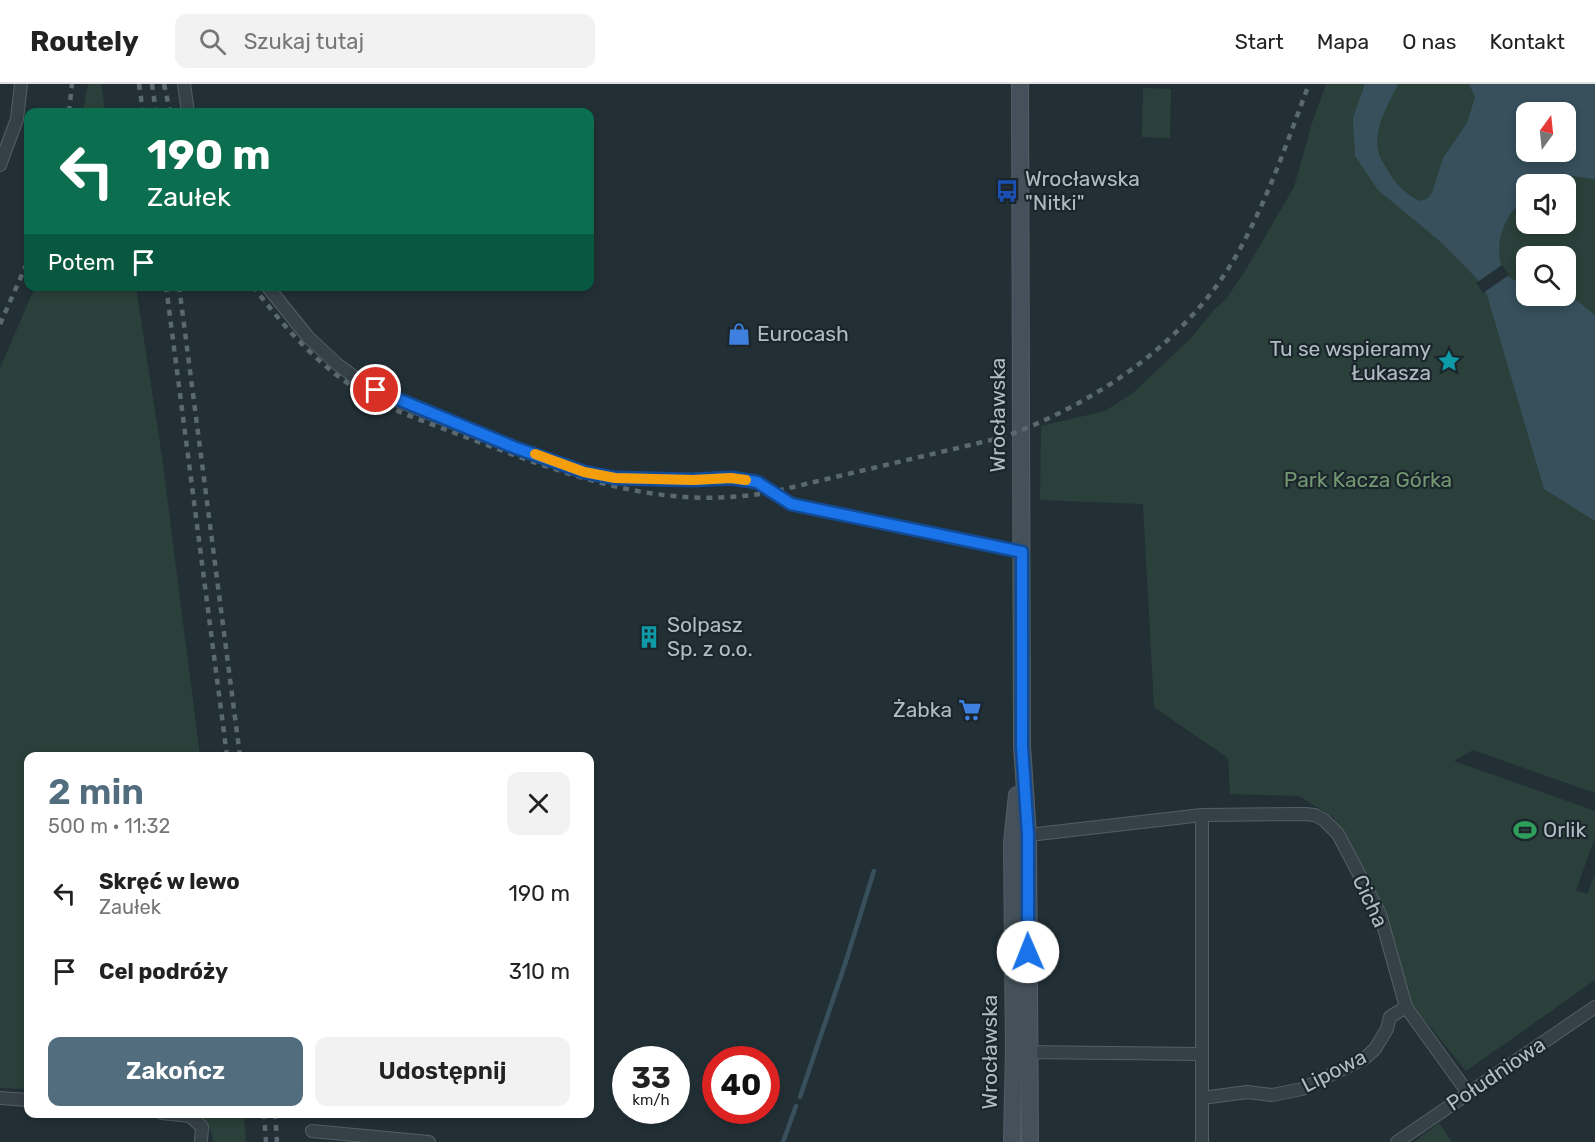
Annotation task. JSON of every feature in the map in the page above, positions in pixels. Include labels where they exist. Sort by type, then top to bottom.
[{"type":"street","points":[[0,165],[17,119],[21,84]]},
{"type":"street","points":[[184,84],[187,108]]},
{"type":"street","name":"Wrocławska","points":[[1020,84],[1021,1052],[1030,1142]]},
{"type":"street","points":[[271,291],[308,337],[337,364],[364,384],[399,401],[516,448],[573,468],[615,478],[693,480],[731,478],[757,482],[791,504],[1022,552]]},
{"type":"street","name":"Cicha","points":[[1020,836],[1202,815],[1305,814],[1315,815],[1324,820],[1338,834],[1380,914],[1406,1007],[1468,1093]]},
{"type":"street","points":[[1202,815],[1202,1142]]},
{"type":"street","name":"Lipowa","points":[[1202,1098],[1247,1092],[1272,1095],[1302,1089],[1365,1058],[1375,1048],[1387,1029],[1390,1017],[1406,1007]]},
{"type":"street","name":"Południowa","points":[[1397,1142],[1595,1007]]},
{"type":"street","points":[[1021,1052],[1202,1054]]},
{"type":"street","name":"Wrocławska","points":[[1012,1142],[1021,1052]]},
{"type":"street","points":[[0,1098],[24,1100]]},
{"type":"street","points":[[193,1118],[202,1127],[201,1142]]},
{"type":"street","points":[[312,1131],[429,1142]]},
{"type":"green space","points":[[88,84],[101,84],[104,108],[84,108]]},
{"type":"green space","name":"Park Kacza Górka","points":[[1326,84],[1595,84],[1595,793],[1473,750],[1454,761],[1595,811],[1595,837],[1576,890],[1587,894],[1595,874],[1595,980],[1466,1071],[1402,992],[1388,968],[1387,913],[1333,817],[1299,796],[1230,794],[1228,758],[1154,707],[1143,504],[1040,500],[1041,426],[1105,411],[1133,393],[1191,338],[1226,299],[1294,187]]},
{"type":"green space","points":[[1143,88],[1171,89],[1170,138],[1142,137]]},
{"type":"green space","points":[[33,291],[137,291],[162,457],[199,752],[24,752],[24,1089],[0,1088],[0,368]]},
{"type":"green space","points":[[203,1118],[244,1118],[246,1142],[213,1142],[211,1132]]},
{"type":"green space","points":[[1439,1123],[1452,1142],[1414,1142]]},
{"type":"water","points":[[1365,84],[1398,84],[1379,127],[1377,145],[1381,159],[1400,187],[1421,201],[1432,193],[1443,158],[1467,123],[1475,97],[1469,84],[1595,84],[1595,179],[1576,177],[1576,174],[1516,174],[1516,207],[1502,230],[1499,250],[1503,273],[1516,280],[1516,306],[1576,306],[1576,300],[1595,315],[1595,521],[1544,489],[1487,295],[1478,280],[1442,243],[1378,190],[1355,156],[1353,118]]},
{"type":"pier","points":[[1502,265],[1509,275],[1483,293],[1476,283]]},
{"type":"waterway","points":[[800,1097],[874,871]]},
{"type":"waterway","points":[[783,1142],[796,1106]]},
{"type":"railway","points":[[69,108],[72,84]]},
{"type":"railway","points":[[139,84],[142,108]]},
{"type":"railway","points":[[152,84],[155,108]]},
{"type":"railway","points":[[164,84],[169,108]]},
{"type":"railway","points":[[257,291],[288,329],[327,367],[369,397],[410,416],[543,465],[617,487],[654,494],[692,497],[731,497],[772,492],[1004,437],[1072,406],[1105,388],[1136,366],[1165,343],[1191,316],[1215,288],[1236,256],[1267,193],[1309,84]]},
{"type":"railway","points":[[0,324],[24,270]]},
{"type":"railway","points":[[167,291],[226,752]]},
{"type":"railway","points":[[180,291],[239,752]]},
{"type":"railway","points":[[264,1118],[266,1142]]},
{"type":"railway","points":[[275,1118],[277,1142]]},
{"type":"slow traffic","points":[[535,454],[584,472],[615,478],[746,480]]},
{"type":"place","name":"Wrocławska \"Nitki\"","points":[[1007,191]]},
{"type":"place","name":"Eurocash","points":[[739,334]]},
{"type":"place","name":"Tu se wspieramy Łukasza","points":[[1449,361]]},
{"type":"place","name":"Solpasz Sp. z o.o.","points":[[649,637]]},
{"type":"place","name":"Żabka","points":[[970,710]]},
{"type":"place","name":"Orlik","points":[[1525,830]]},
{"type":"route","points":[[376,390],[516,448],[584,472],[615,478],[693,480],[731,478],[757,482],[791,504],[1022,552],[1022,746],[1028,835],[1028,952]]}]
